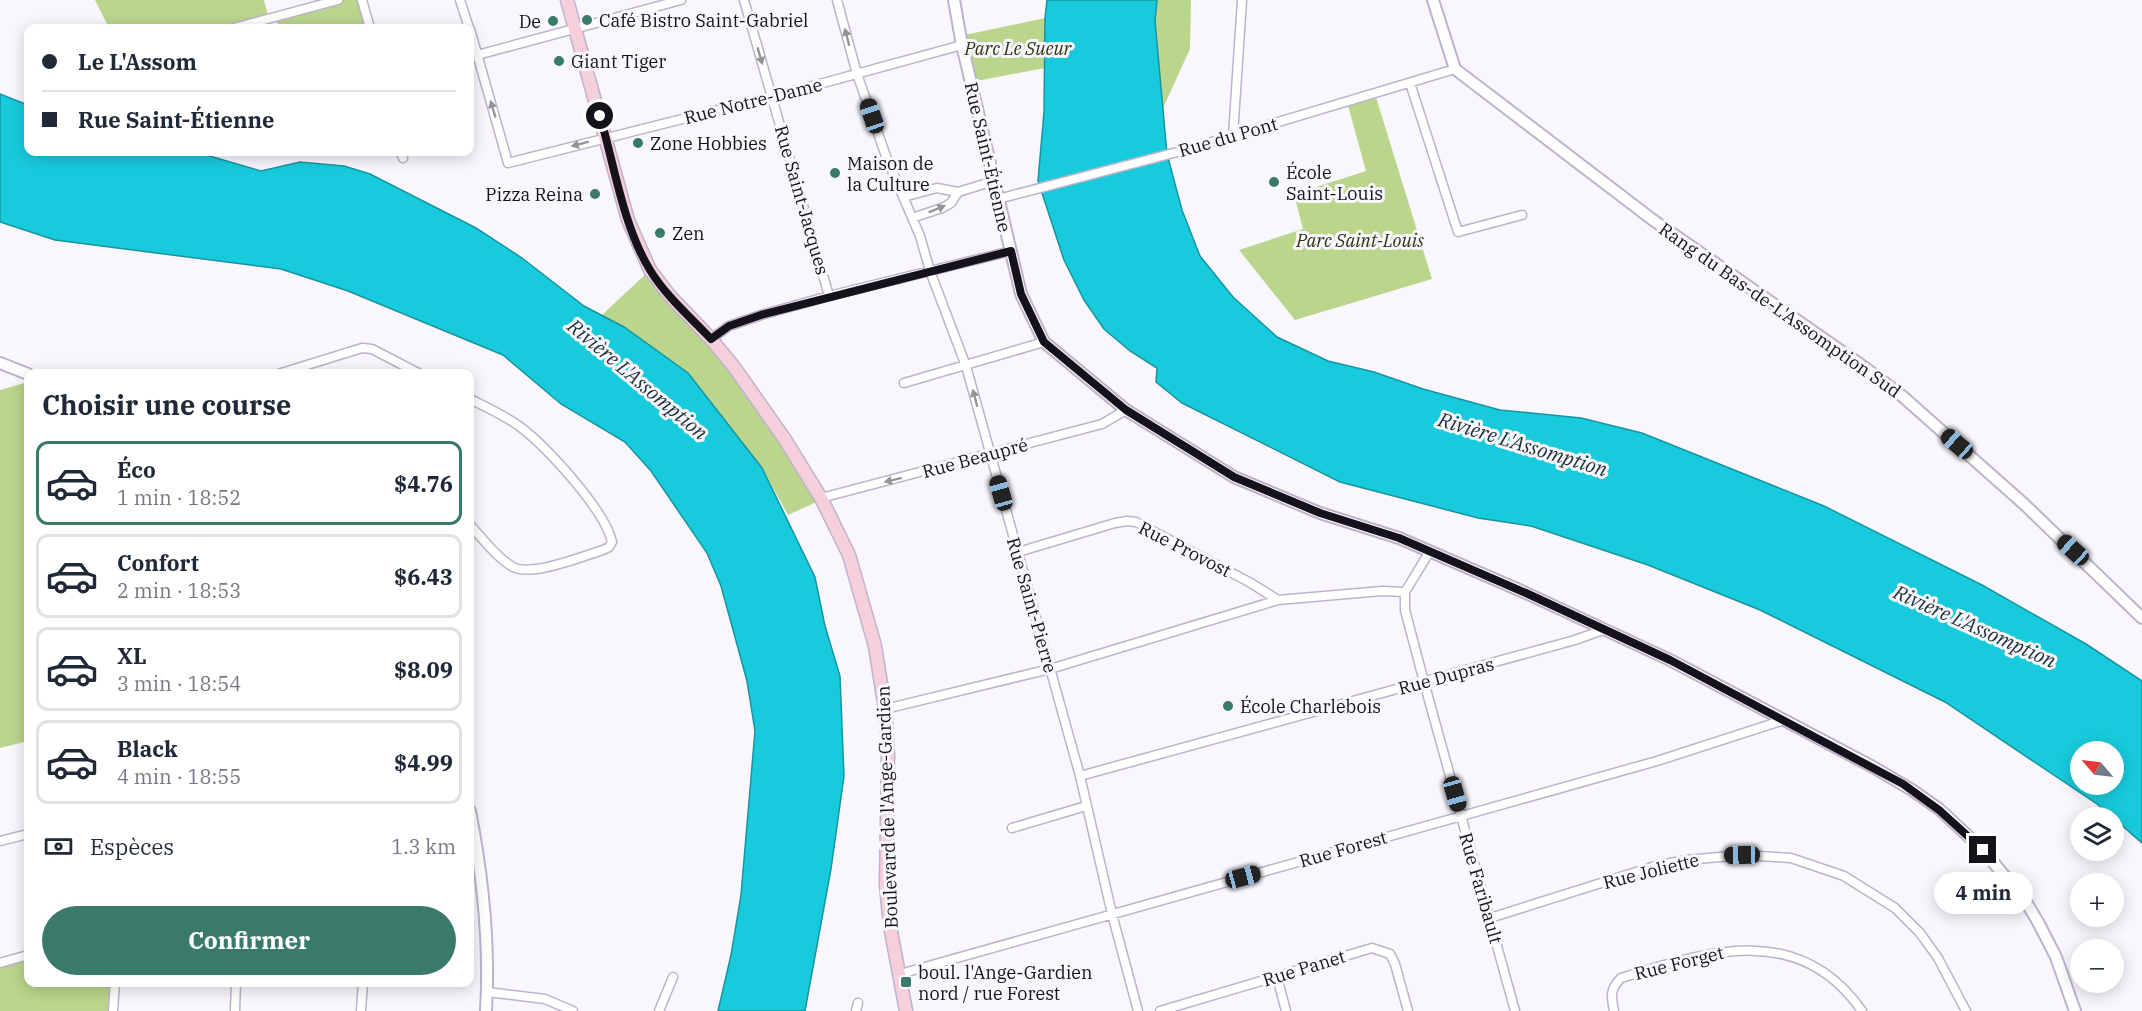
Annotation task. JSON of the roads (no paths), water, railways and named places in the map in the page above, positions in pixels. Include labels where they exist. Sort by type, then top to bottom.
[{"type":"main road","name":"Boulevard de l'Ange-Gardien","points":[[567,0],[628,220],[650,270],[670,296],[734,367],[784,438],[820,498],[854,569],[875,646],[885,709],[888,777],[886,885],[890,926],[906,1011]]},
{"type":"street","points":[[249,24],[338,0]]},
{"type":"street","points":[[362,0],[369,24]]},
{"type":"street","points":[[460,0],[468,24]]},
{"type":"street","points":[[474,55],[576,28],[657,3],[681,0]]},
{"type":"street","name":"Rue Saint-Jacques","points":[[744,0],[829,296]]},
{"type":"street","name":"Rue Saint-Pierre","points":[[837,0],[857,74],[966,366],[1080,776],[1112,914],[1138,1011]]},
{"type":"street","name":"Rue Saint-Étienne","points":[[954,0],[962,45],[1021,294],[1044,342],[1126,410],[1234,477],[1320,513],[1372,529],[1430,551],[1516,588],[1670,660],[1912,790],[1971,838],[2007,878],[2038,921],[2056,957],[2075,1011]]},
{"type":"street","points":[[1233,135],[1242,0]]},
{"type":"street","points":[[1433,0],[1455,69]]},
{"type":"street","name":"Rue Notre-Dame","points":[[474,55],[508,163],[772,97],[962,45]]},
{"type":"street","name":"Rue du Pont","points":[[998,199],[1017,196],[1185,150],[1455,69]]},
{"type":"street","name":"Rang du Bas-de-L'Assomption Sud","points":[[1455,69],[1653,220],[1901,395],[2024,504],[2142,618]]},
{"type":"street","points":[[1410,83],[1458,232],[1522,215]]},
{"type":"street","points":[[903,197],[937,188],[958,192],[994,181]]},
{"type":"street","points":[[912,218],[951,203],[958,192]]},
{"type":"street","points":[[711,339],[729,326],[829,296],[1011,251]]},
{"type":"street","points":[[904,383],[1044,342]]},
{"type":"street","points":[[294,369],[363,348],[372,349],[410,369]]},
{"type":"street","points":[[0,363],[24,372]]},
{"type":"street","points":[[474,401],[504,417],[530,435],[589,498],[609,530],[612,542],[603,550],[526,571],[515,568],[503,560],[474,529]]},
{"type":"street","name":"Rue Beaupré","points":[[820,498],[991,455],[1102,424],[1126,410]]},
{"type":"street","name":"Rue Provost","points":[[1018,552],[1115,524],[1127,521],[1136,522],[1249,582],[1278,600]]},
{"type":"street","points":[[885,709],[1050,669],[1278,600],[1382,591],[1405,592],[1430,551]]},
{"type":"street","name":"Rue Faribault","points":[[1405,592],[1405,610],[1515,1011]]},
{"type":"street","name":"Rue Dupras","points":[[1080,776],[1575,640],[1603,630]]},
{"type":"street","name":"Rue Forest","points":[[900,974],[1657,761],[1784,720]]},
{"type":"street","points":[[1012,828],[1086,806]]},
{"type":"street","points":[[474,830],[480,860],[485,914],[486,1011]]},
{"type":"street","points":[[0,841],[24,835]]},
{"type":"street","name":"Rue Joliette","points":[[1490,918],[1655,866],[1686,860],[1742,855],[1791,858],[1844,876],[1895,908],[1920,933],[1938,958],[1966,1011]]},
{"type":"street","name":"Rue Panet","points":[[1160,1011],[1372,948],[1389,954],[1395,964],[1408,1011]]},
{"type":"street","name":"Rue Forget","points":[[1614,1011],[1611,994],[1615,984],[1621,978],[1690,957],[1754,950],[1784,954],[1823,970],[1838,983],[1862,1011]]},
{"type":"street","points":[[0,963],[24,956]]},
{"type":"street","points":[[659,1011],[673,977]]},
{"type":"street","points":[[1277,977],[1286,1011]]},
{"type":"street","points":[[113,1011],[115,987]]},
{"type":"street","points":[[234,1011],[236,987]]},
{"type":"street","points":[[361,1011],[363,987]]},
{"type":"street","points":[[487,992],[545,999],[573,1011]]},
{"type":"water","name":"Rivière L'Assomption","points":[[1047,0],[1157,0],[1155,21],[1167,154],[1182,210],[1200,256],[1233,297],[1277,337],[1328,361],[1374,372],[1423,389],[1500,410],[1581,418],[1642,433],[1824,506],[1982,585],[2086,644],[2142,681],[2142,843],[2124,827],[2124,807],[2100,807],[2084,795],[2124,795],[2124,741],[2070,741],[2070,786],[1945,702],[1760,610],[1648,565],[1531,526],[1478,518],[1340,482],[1182,403],[1156,382],[1157,368],[1130,351],[1104,329],[1084,300],[1064,260],[1038,181],[1044,112]]},
{"type":"water","name":"Rivière L'Assomption","points":[[0,94],[24,103],[24,156],[210,156],[261,171],[300,162],[344,166],[370,174],[476,228],[522,258],[584,306],[624,327],[688,373],[762,468],[815,577],[825,626],[840,676],[844,776],[831,869],[805,1011],[718,1011],[731,955],[741,895],[755,731],[747,681],[721,586],[707,553],[651,471],[625,442],[561,404],[503,355],[348,291],[281,269],[55,240],[0,222]]},
{"type":"place","name":"Café Bistro Saint-Gabriel","points":[[587,20]]},
{"type":"place","name":"De","points":[[553,21]]},
{"type":"place","name":"Giant Tiger","points":[[559,61]]},
{"type":"place","name":"Zone Hobbies","points":[[638,143]]},
{"type":"place","name":"Maison de la Culture","points":[[835,173]]},
{"type":"place","name":"École Saint-Louis","points":[[1274,182]]},
{"type":"place","name":"Pizza Reina","points":[[595,194]]},
{"type":"place","name":"Zen","points":[[660,233]]},
{"type":"place","name":"École Charlebois","points":[[1228,706]]},
{"type":"place","name":"boul. l'Ange-Gardien nord / rue Forest","points":[[906,982]]},
{"type":"park label","name":"Parc Le Sueur","points":[[1018,48]]},
{"type":"park label","name":"Parc Saint-Louis","points":[[1360,240]]}]
